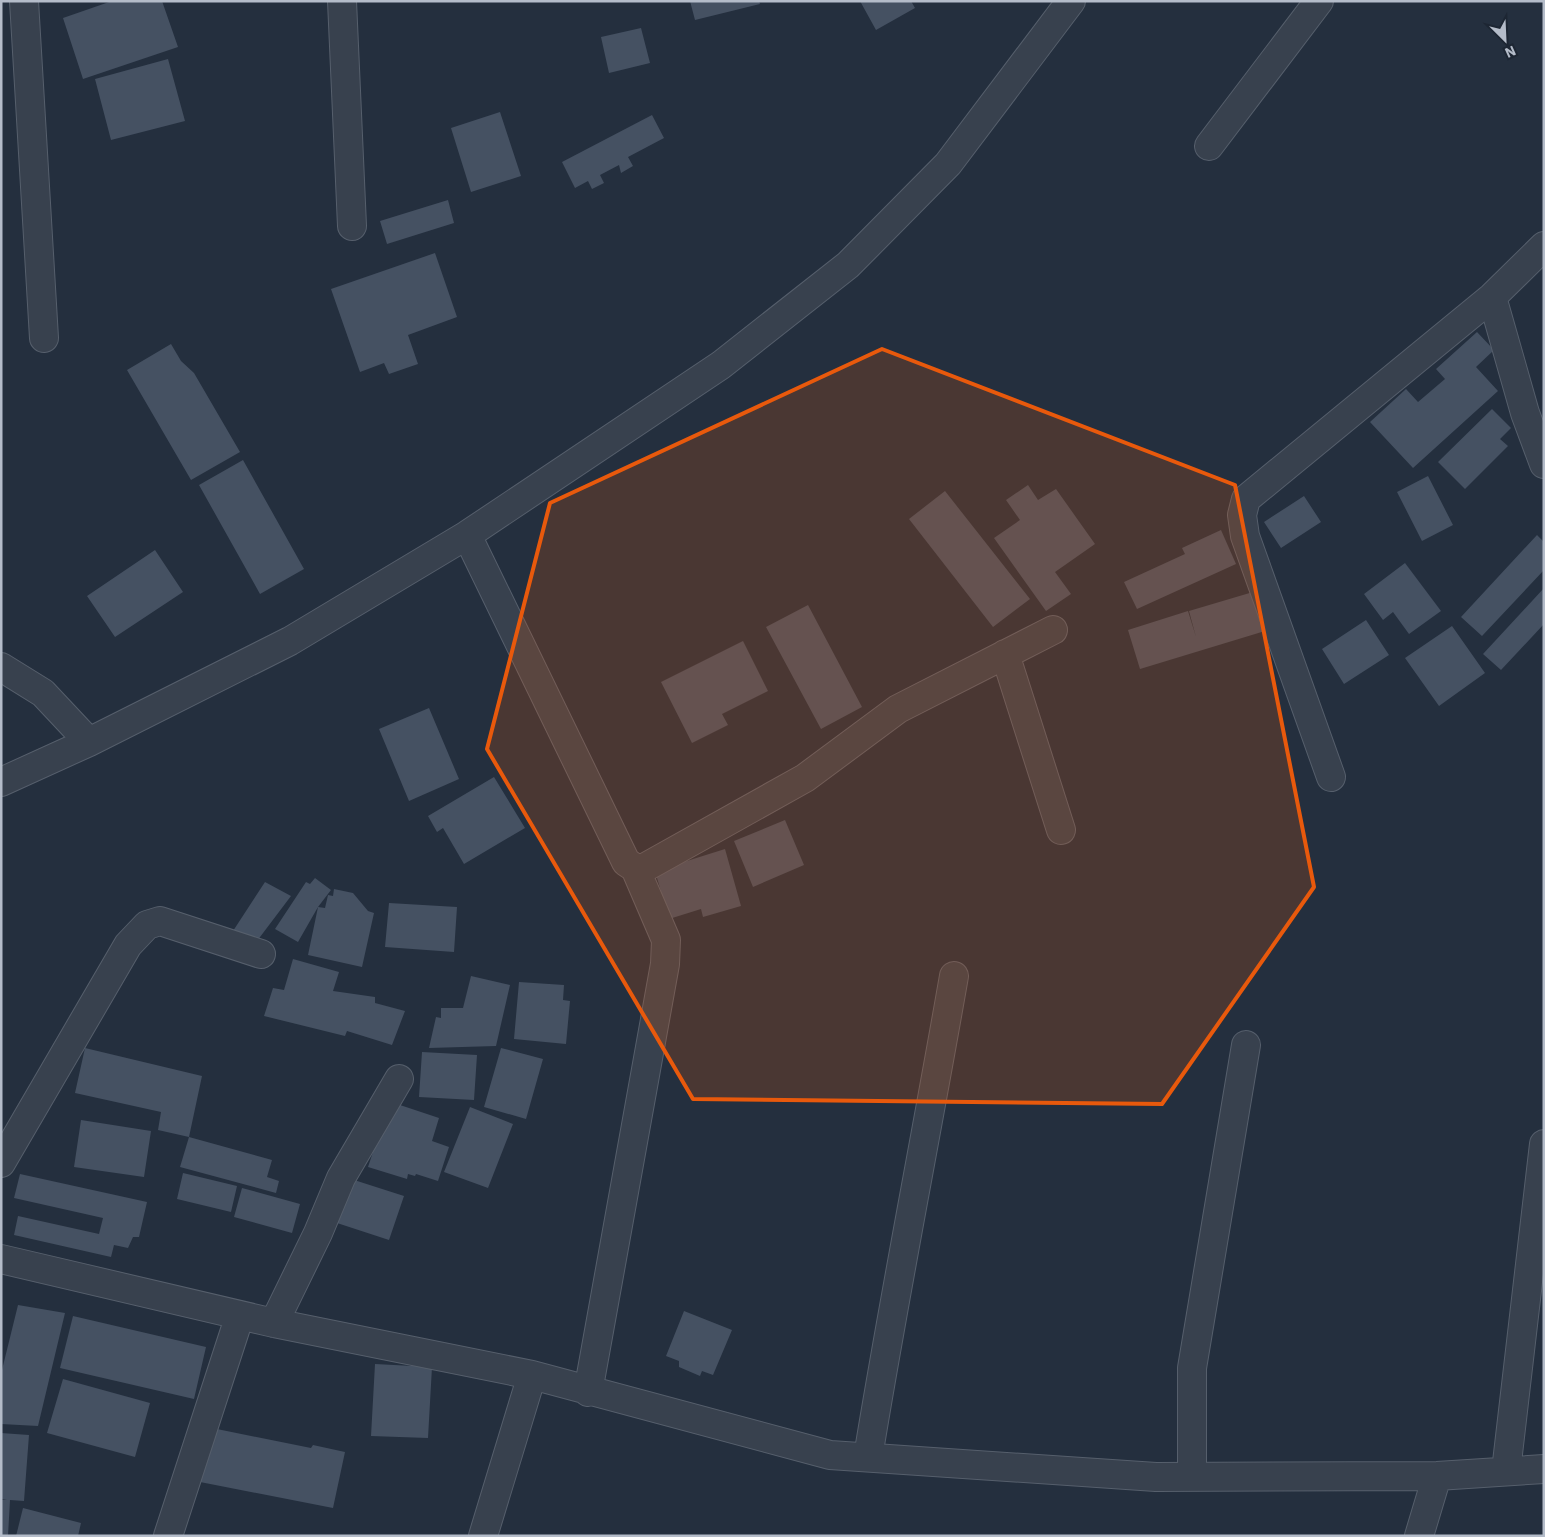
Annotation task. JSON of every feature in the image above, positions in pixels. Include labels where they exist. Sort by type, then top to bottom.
[{"type":"street","points":[[24,1],[44,338]]},
{"type":"street","points":[[342,1],[352,226]]},
{"type":"street","points":[[1,782],[90,742],[290,641],[467,535],[721,365],[848,265],[948,164],[1071,1]]},
{"type":"street","points":[[1209,146],[1319,1]]},
{"type":"street","points":[[1331,778],[1245,536],[1242,515],[1246,499],[1492,297],[1544,246]]},
{"type":"street","points":[[1492,297],[1525,412],[1544,464]]},
{"type":"street","points":[[467,535],[626,862],[635,868],[666,940],[666,964],[588,1392]]},
{"type":"street","points":[[635,868],[644,868],[805,778],[898,709],[1052,630]]},
{"type":"street","points":[[1005,654],[1061,830]]},
{"type":"street","points":[[1,667],[43,693],[90,742]]},
{"type":"street","points":[[1,1163],[128,945],[148,925],[160,921],[261,954]]},
{"type":"street","points":[[868,1458],[894,1297],[914,1204],[954,976]]},
{"type":"street","points":[[1192,1477],[1192,1368],[1246,1045]]},
{"type":"street","points":[[274,1323],[318,1233],[341,1178],[399,1079]]},
{"type":"street","points":[[1506,1471],[1544,1144]]},
{"type":"street","points":[[1,1259],[274,1323],[532,1375],[588,1392],[830,1455],[1156,1478],[1437,1476],[1544,1469]]},
{"type":"street","points":[[168,1536],[240,1315]]},
{"type":"street","points":[[483,1536],[532,1375]]},
{"type":"street","points":[[1419,1536],[1437,1476]]},
{"type":"highlighted area","points":[[882,349],[1235,485],[1314,887],[1162,1104],[693,1099],[487,749],[550,503]]},
{"type":"building","points":[[112,1],[162,1],[178,47],[83,79],[63,18]]},
{"type":"building","points":[[690,1],[759,1],[760,4],[695,20]]},
{"type":"building","points":[[860,1],[911,1],[915,8],[876,30]]},
{"type":"building","points":[[641,28],[650,63],[609,73],[601,37]]},
{"type":"building","points":[[168,59],[185,121],[111,140],[95,79]]},
{"type":"building","points":[[500,112],[521,176],[471,192],[451,128]]},
{"type":"building","points":[[652,115],[664,138],[628,157],[633,166],[621,173],[619,165],[600,175],[604,183],[592,189],[588,181],[575,188],[562,162]]},
{"type":"building","points":[[448,200],[454,223],[387,244],[380,221]]},
{"type":"building","points":[[435,253],[457,317],[408,335],[418,364],[389,374],[384,363],[360,372],[331,289]]},
{"type":"building","points":[[1477,332],[1494,350],[1476,367],[1498,391],[1413,468],[1370,422],[1406,389],[1418,402],[1445,379],[1436,369]]},
{"type":"building","points":[[171,344],[181,361],[194,373],[240,452],[191,480],[127,370]]},
{"type":"building","points":[[1492,409],[1511,428],[1500,439],[1508,446],[1465,489],[1438,462]]},
{"type":"building","points":[[243,460],[304,569],[260,594],[199,485]]},
{"type":"building","points":[[1428,476],[1453,525],[1422,541],[1397,492]]},
{"type":"building","points":[[1028,485],[1038,500],[1056,489],[1095,544],[1055,572],[1071,594],[1046,611],[994,538],[1020,520],[1006,500]]},
{"type":"building","points":[[945,491],[1030,599],[993,627],[909,519]]},
{"type":"building","points":[[1304,496],[1321,522],[1281,548],[1264,522]]},
{"type":"building","points":[[1221,530],[1236,564],[1137,609],[1124,582],[1185,554],[1182,548]]},
{"type":"building","points":[[1537,535],[1544,542],[1544,570],[1482,636],[1461,617]]},
{"type":"building","points":[[155,550],[183,592],[115,637],[87,596]]},
{"type":"building","points":[[1405,563],[1441,611],[1409,634],[1393,612],[1383,620],[1364,594]]},
{"type":"building","points":[[1544,588],[1544,624],[1501,670],[1483,654]]},
{"type":"building","points":[[1253,592],[1265,631],[1140,669],[1128,630],[1188,611],[1196,637],[1189,611]]},
{"type":"building","points":[[808,605],[862,707],[821,729],[766,627]]},
{"type":"building","points":[[1366,620],[1389,655],[1344,684],[1322,649]]},
{"type":"building","points":[[1452,626],[1485,673],[1439,706],[1405,658]]},
{"type":"building","points":[[743,641],[768,691],[722,714],[728,725],[692,743],[661,682]]},
{"type":"building","points":[[429,708],[459,779],[409,801],[379,729]]},
{"type":"building","points":[[494,777],[525,828],[464,864],[443,828],[437,832],[428,816]]},
{"type":"building","points":[[785,820],[804,865],[753,887],[734,841]]},
{"type":"building","points":[[725,849],[741,906],[703,917],[701,909],[669,919],[655,871]]},
{"type":"building","points":[[315,878],[331,890],[318,907],[298,942],[275,929],[306,882],[310,884]]},
{"type":"building","points":[[265,882],[291,896],[257,941],[233,931]]},
{"type":"building","points":[[334,889],[353,893],[368,911],[374,913],[362,967],[308,955],[318,907],[325,908],[328,895],[333,896]]},
{"type":"building","points":[[389,903],[457,907],[454,952],[385,947]]},
{"type":"building","points":[[293,959],[339,972],[333,991],[375,997],[375,1003],[405,1011],[392,1045],[347,1031],[345,1036],[264,1016],[273,988],[284,990]]},
{"type":"building","points":[[471,976],[510,985],[496,1046],[429,1048],[436,1017],[441,1018],[441,1008],[463,1008]]},
{"type":"building","points":[[519,982],[564,985],[563,1000],[570,1001],[566,1044],[514,1039]]},
{"type":"building","points":[[85,1048],[202,1076],[189,1137],[158,1130],[161,1112],[75,1093]]},
{"type":"building","points":[[501,1048],[543,1059],[526,1119],[484,1107]]},
{"type":"building","points":[[422,1052],[477,1055],[474,1100],[419,1097]]},
{"type":"building","points":[[397,1104],[439,1118],[432,1141],[449,1147],[438,1181],[416,1174],[415,1176],[408,1174],[407,1179],[368,1167],[387,1110]]},
{"type":"building","points":[[470,1107],[513,1124],[488,1188],[444,1172]]},
{"type":"building","points":[[81,1120],[151,1131],[144,1177],[74,1167]]},
{"type":"building","points":[[189,1137],[272,1160],[267,1177],[279,1181],[276,1193],[180,1167]]},
{"type":"building","points":[[183,1173],[237,1186],[231,1212],[177,1199]]},
{"type":"building","points":[[20,1174],[147,1202],[139,1237],[133,1237],[128,1248],[114,1245],[111,1257],[14,1235],[18,1216],[99,1234],[103,1218],[14,1198]]},
{"type":"building","points":[[351,1179],[404,1196],[389,1240],[337,1223]]},
{"type":"building","points":[[242,1188],[300,1204],[292,1233],[234,1217]]},
{"type":"building","points":[[18,1305],[65,1313],[38,1426],[1,1424],[1,1374]]},
{"type":"building","points":[[684,1311],[732,1330],[713,1375],[702,1371],[700,1376],[679,1367],[679,1361],[666,1356]]},
{"type":"building","points":[[73,1316],[206,1347],[194,1399],[60,1368]]},
{"type":"building","points":[[375,1364],[432,1367],[428,1438],[371,1436]]},
{"type":"building","points":[[63,1379],[150,1403],[135,1457],[47,1433]]},
{"type":"building","points":[[212,1428],[311,1448],[313,1445],[345,1452],[333,1508],[200,1482]]},
{"type":"building","points":[[1,1433],[29,1435],[24,1501],[10,1500],[8,1536],[1,1536],[1,1500],[7,1499],[1,1499]]},
{"type":"building","points":[[23,1508],[81,1523],[78,1536],[16,1536]]}]
